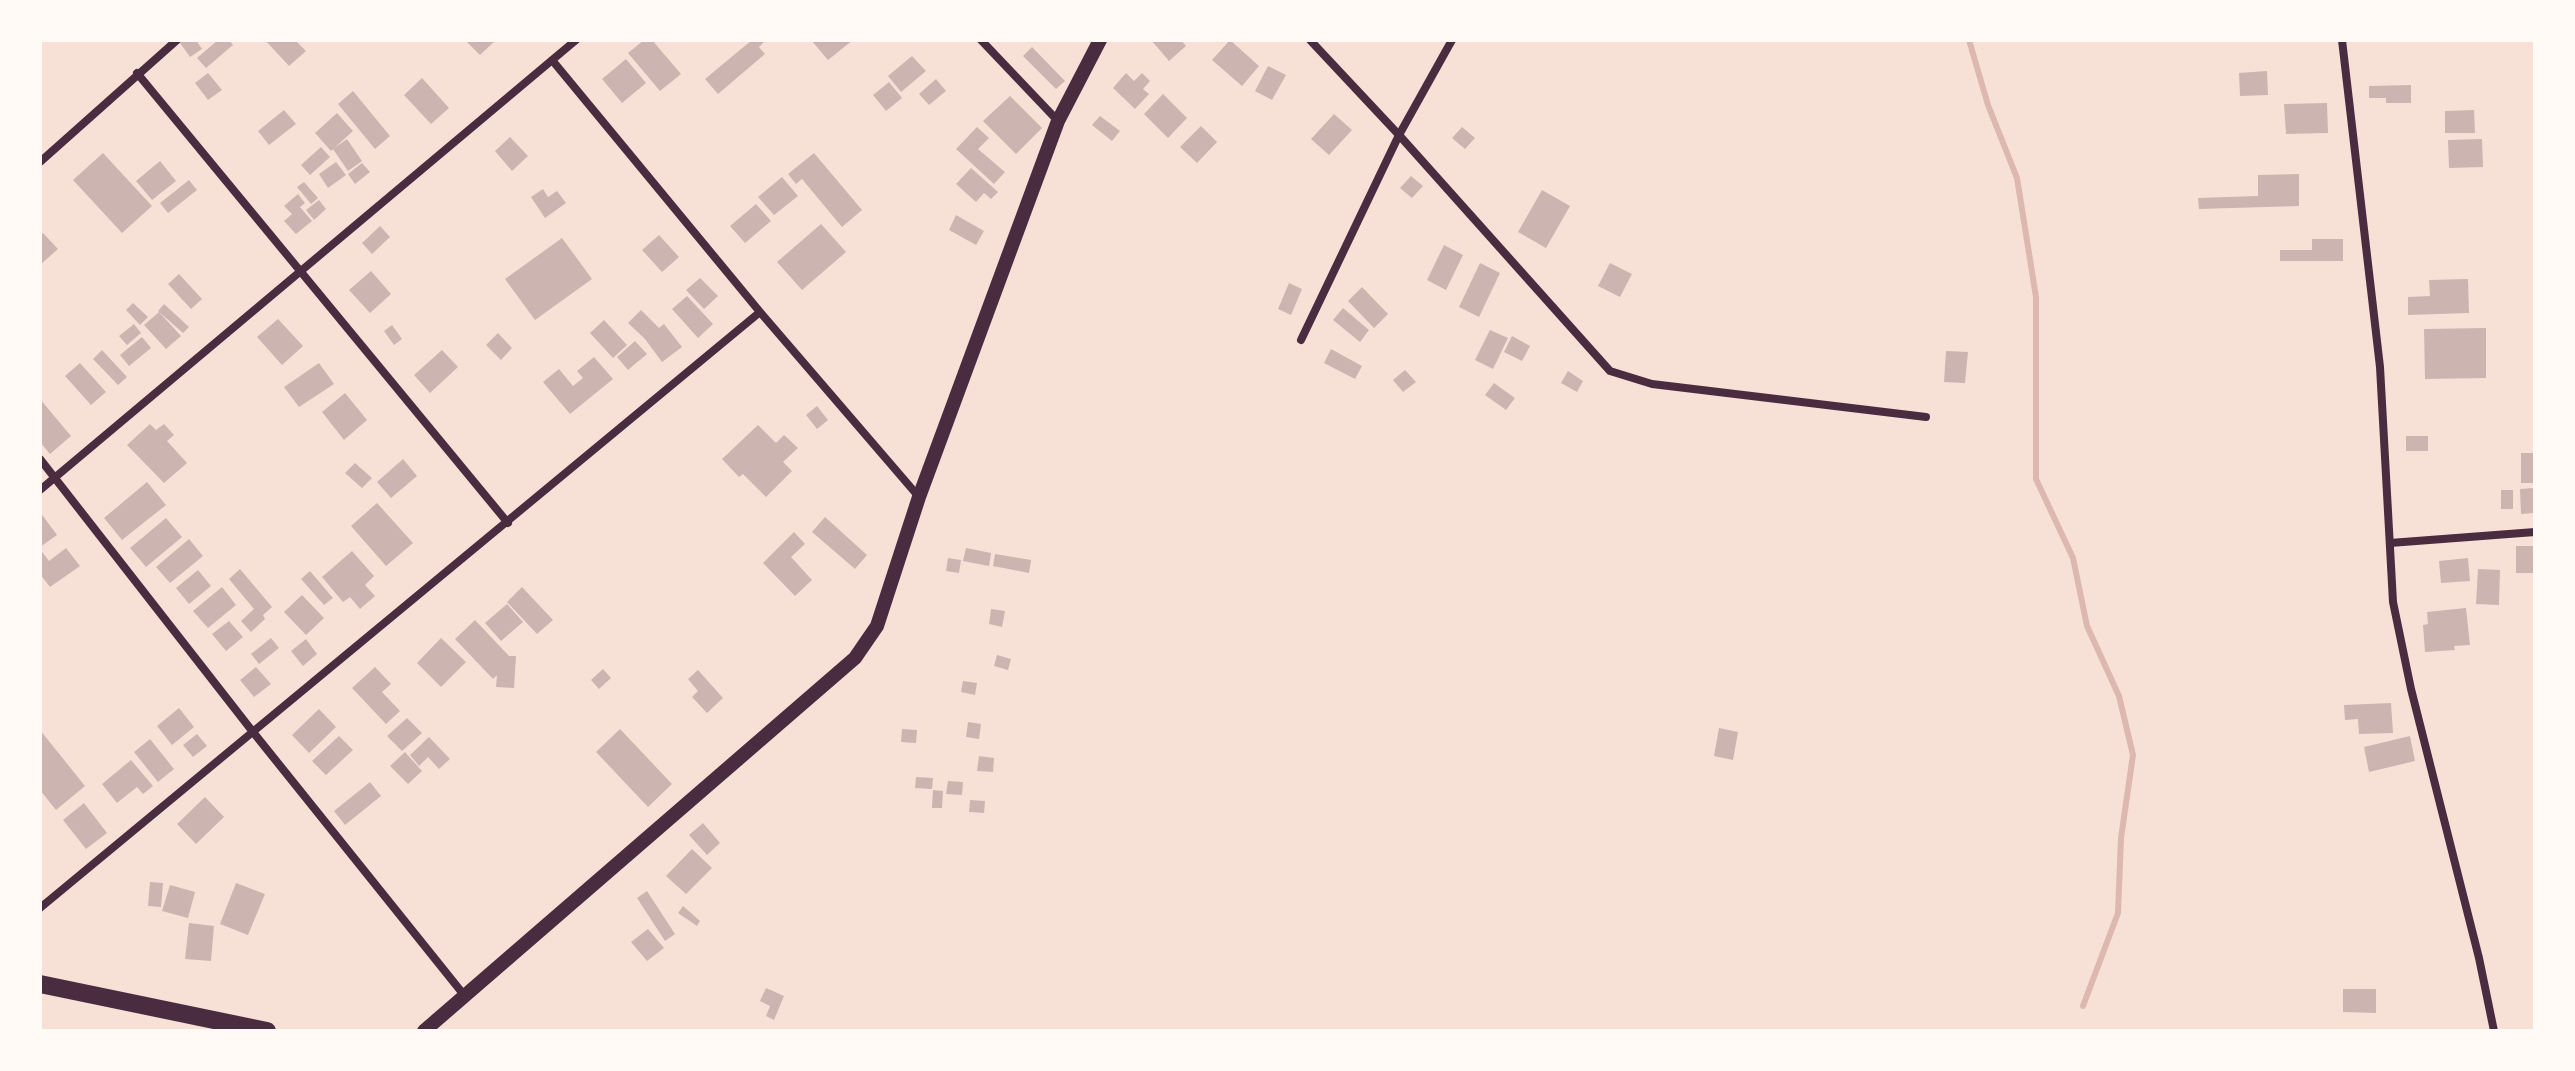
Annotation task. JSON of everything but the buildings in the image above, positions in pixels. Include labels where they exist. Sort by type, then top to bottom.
[{"type":"main road","points":[[40,984],[267,1031]]},
{"type":"street","points":[[40,162],[177,40]]},
{"type":"street","points":[[40,490],[576,40]]},
{"type":"street","points":[[981,40],[1058,121]]},
{"type":"street","points":[[424,1031],[855,658],[877,626],[919,497],[1058,121],[1100,40]]},
{"type":"street","points":[[1310,40],[1610,371],[1652,384],[1926,417]]},
{"type":"street","points":[[1301,340],[1399,135],[1452,40]]},
{"type":"street","points":[[2342,40],[2380,367],[2393,602],[2494,1031]]},
{"type":"street","points":[[552,60],[760,312],[919,497]]},
{"type":"street","points":[[137,73],[508,523]]},
{"type":"street","points":[[40,908],[760,312]]},
{"type":"street","points":[[40,459],[464,995]]},
{"type":"street","points":[[2390,543],[2535,532]]},
{"type":"waterway","points":[[1969,40],[1988,105],[2017,178],[2036,297],[2036,479],[2073,558],[2087,626],[2119,696],[2133,755],[2121,838],[2118,913],[2083,1006]]}]
